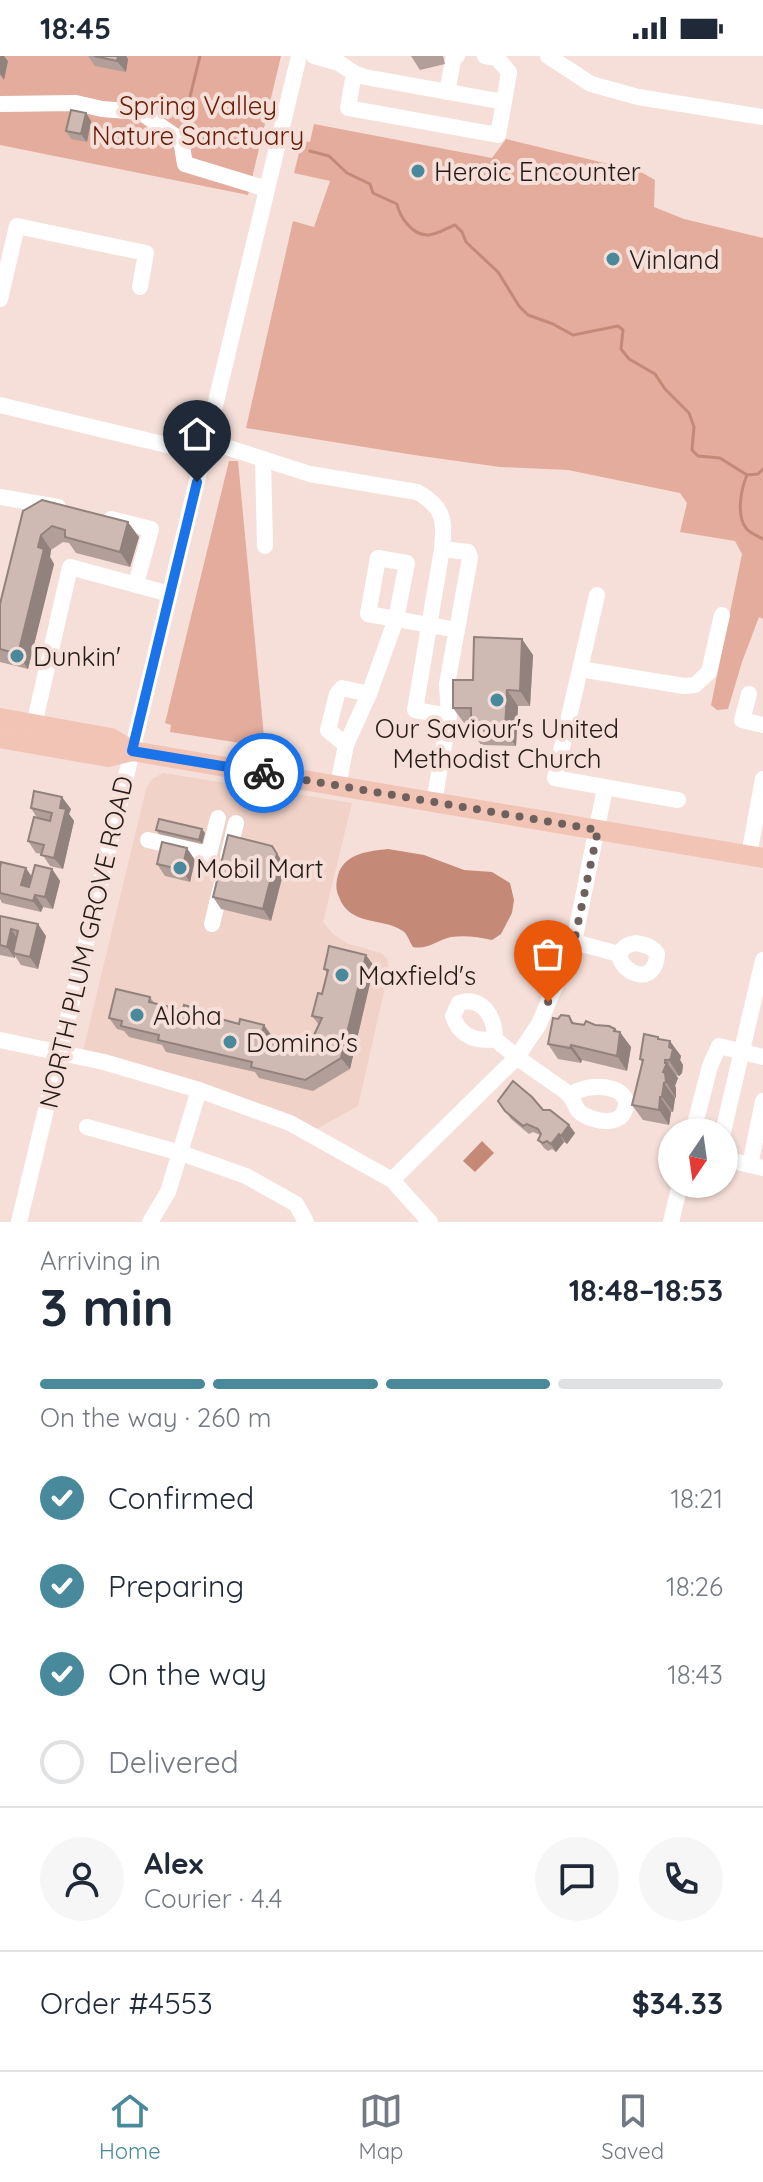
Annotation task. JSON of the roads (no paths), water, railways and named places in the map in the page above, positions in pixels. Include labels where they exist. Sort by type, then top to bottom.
[{"type":"main road","points":[[0,718],[111,738],[132,751],[756,857]]},
{"type":"main road","points":[[0,738],[108,757],[132,751]]},
{"type":"street","name":"NORTH PLUM GROVE ROAD","points":[[19,1222],[299,56]]},
{"type":"street","points":[[314,56],[339,63],[354,73],[504,102]]},
{"type":"street","points":[[447,92],[454,56],[457,56]]},
{"type":"street","points":[[354,73],[348,108],[498,135],[509,72],[497,58],[485,56]]},
{"type":"street","points":[[548,56],[591,84],[638,97],[763,117]]},
{"type":"street","points":[[0,104],[76,103],[140,112],[181,140],[185,164],[267,189]]},
{"type":"street","points":[[0,299],[17,226],[146,253],[140,287]]},
{"type":"street","points":[[0,405],[263,459],[310,474],[417,492],[432,500],[441,513],[444,525],[415,710],[449,716]]},
{"type":"street","points":[[263,459],[265,546]]},
{"type":"street","points":[[0,497],[30,510],[83,513],[151,529],[136,584]]},
{"type":"street","points":[[434,802],[449,716],[447,684],[470,558],[468,552],[442,549]]},
{"type":"street","points":[[34,725],[70,567],[170,594]]},
{"type":"street","points":[[597,595],[555,778],[678,800]]},
{"type":"street","points":[[580,669],[684,686],[695,685],[709,672],[722,615]]},
{"type":"street","points":[[338,786],[346,745],[369,694],[396,619],[457,630]]},
{"type":"street","points":[[346,745],[328,730],[337,694],[342,688],[369,694]]},
{"type":"street","points":[[749,694],[742,720],[763,725]]},
{"type":"street","points":[[756,857],[763,779]]},
{"type":"street","points":[[392,1180],[517,1057],[539,1024],[574,942],[605,788]]},
{"type":"street","points":[[148,840],[209,854],[218,818]]},
{"type":"street","points":[[212,924],[236,823]]},
{"type":"street","points":[[574,942],[619,954]]},
{"type":"street","points":[[726,1118],[763,960]]},
{"type":"street","points":[[495,1039],[570,1096]]},
{"type":"street","points":[[0,1040],[104,1062],[199,1090],[290,1123],[392,1180],[430,1222]]},
{"type":"street","points":[[697,1118],[710,1066],[719,1046],[763,1057]]},
{"type":"street","points":[[150,1222],[168,1192],[199,1090]]},
{"type":"street","points":[[757,1167],[763,1101]]},
{"type":"street","points":[[87,1127],[181,1153],[246,1176],[296,1204],[306,1222]]},
{"type":"street","points":[[671,1222],[677,1198]]},
{"type":"waterway","points":[[188,105],[200,56]]},
{"type":"waterway","points":[[187,117],[207,141],[221,133],[256,137]]},
{"type":"waterway","points":[[310,151],[329,156],[347,173],[370,184],[373,193],[397,204],[404,220],[418,233],[432,234],[455,225],[466,242],[498,272],[528,315],[573,335],[618,326],[623,330],[621,349],[629,359],[655,374],[689,413],[694,427],[692,450],[698,456],[720,458],[747,475],[758,474],[763,469]]},
{"type":"waterway","points":[[747,475],[741,494],[741,516],[747,530],[763,539]]},
{"type":"place","name":"Heroic Encounter","points":[[418,171]]},
{"type":"place","name":"Vinland","points":[[613,259]]},
{"type":"place","name":"Dunkin'","points":[[17,656]]},
{"type":"place","name":"Our Saviour's United Methodist Church","points":[[497,700]]},
{"type":"place","name":"Mobil Mart","points":[[180,868]]},
{"type":"place","name":"Maxfield's","points":[[342,975]]},
{"type":"place","name":"Aloha","points":[[137,1015]]},
{"type":"place","name":"Domino's","points":[[230,1042]]},
{"type":"park label","name":"Spring Valley Nature Sanctuary","points":[[198,120]]}]
